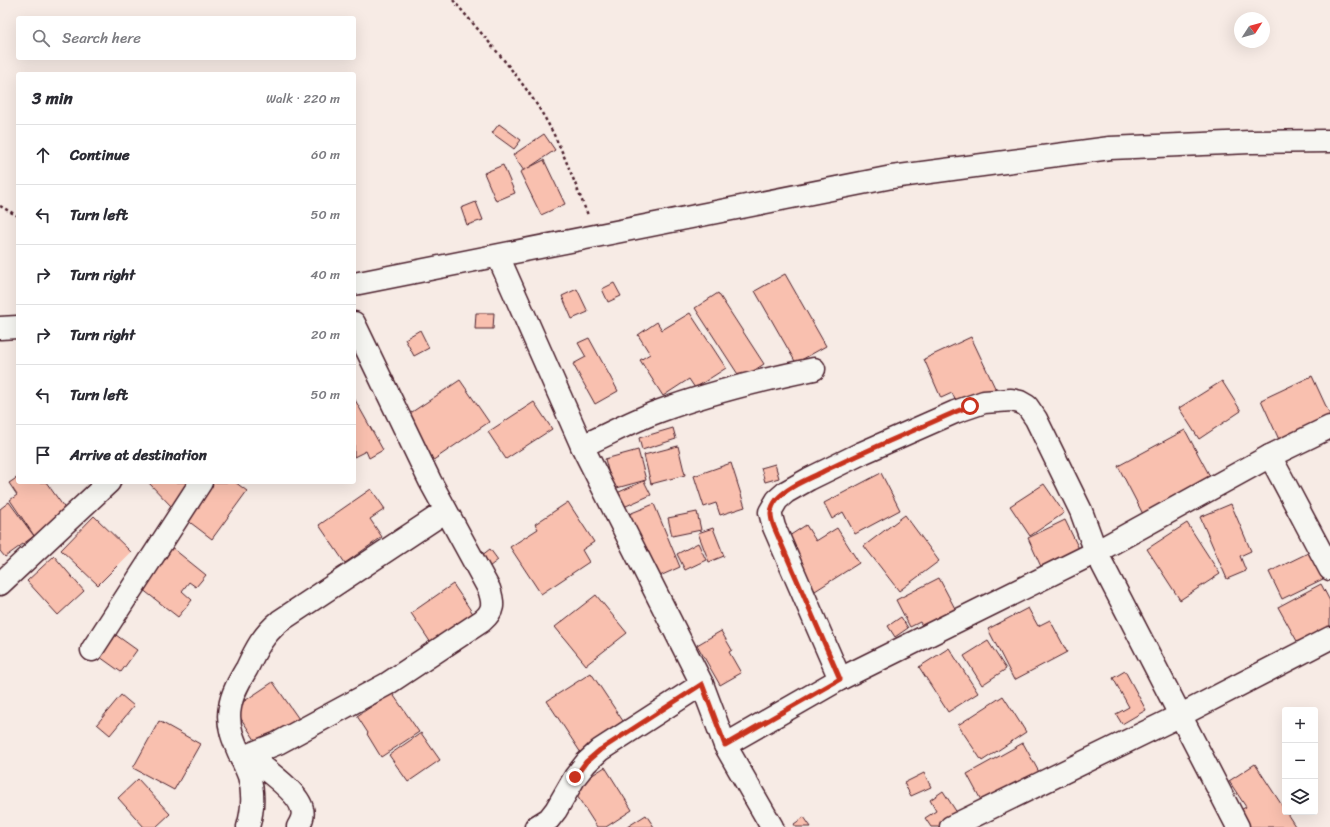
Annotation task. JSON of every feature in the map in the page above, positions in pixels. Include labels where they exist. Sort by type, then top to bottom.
[{"type":"street","points":[[356,284],[597,237],[892,177],[1110,148],[1250,142],[1330,141]]},
{"type":"street","points":[[498,256],[582,446],[702,684],[725,745],[764,824]]},
{"type":"street","points":[[0,328],[16,327]]},
{"type":"street","points":[[245,757],[278,743],[387,684],[488,616],[492,606],[492,598],[489,589],[446,511],[407,435],[356,327]]},
{"type":"street","points":[[582,446],[656,412],[692,400],[768,378],[814,370]]},
{"type":"street","points":[[840,679],[774,527],[770,512],[777,500],[786,492],[842,462],[955,412],[970,406],[997,400],[1011,400],[1020,402],[1031,411],[1042,431],[1082,510],[1096,552],[1238,827]]},
{"type":"street","points":[[725,745],[840,679],[1096,552],[1270,456],[1330,427]]},
{"type":"street","points":[[1270,456],[1330,569]]},
{"type":"street","points":[[0,584],[107,484]]},
{"type":"street","points":[[92,650],[200,484]]},
{"type":"street","points":[[248,827],[252,812],[253,798],[245,757],[231,733],[229,716],[230,707],[235,692],[260,642],[268,631],[290,614],[446,511]]},
{"type":"street","points":[[951,827],[1181,715],[1330,638]]},
{"type":"street","points":[[536,827],[549,819],[556,810],[575,777],[586,762],[600,750],[702,684]]},
{"type":"street","points":[[245,757],[288,788],[300,802],[303,810],[298,827]]},
{"type":"path","points":[[453,0],[529,93],[556,138],[597,237]]},
{"type":"path","points":[[0,206],[16,215]]},
{"type":"building","points":[[499,124],[521,140],[514,149],[492,133]]},
{"type":"building","points":[[544,134],[555,150],[524,171],[513,155]]},
{"type":"building","points":[[544,160],[565,204],[541,215],[520,172]]},
{"type":"building","points":[[503,165],[515,193],[496,201],[484,173]]},
{"type":"building","points":[[476,202],[483,220],[467,225],[461,208]]},
{"type":"building","points":[[785,274],[826,346],[796,363],[755,291]]},
{"type":"building","points":[[614,283],[621,296],[608,302],[602,289]]},
{"type":"building","points":[[577,289],[588,312],[572,319],[562,296]]},
{"type":"building","points":[[718,293],[764,364],[741,379],[695,308]]},
{"type":"building","points":[[476,313],[494,313],[493,329],[475,329]]},
{"type":"building","points":[[690,313],[726,368],[695,388],[689,379],[663,396],[640,360],[650,354],[638,335],[657,322],[662,330]]},
{"type":"building","points":[[420,330],[429,348],[414,356],[405,339]]},
{"type":"building","points":[[971,337],[997,392],[960,410],[952,393],[941,398],[924,359]]},
{"type":"building","points":[[589,338],[618,391],[595,404],[573,364],[586,357],[578,343]]},
{"type":"building","points":[[1312,376],[1330,415],[1330,421],[1281,444],[1261,400]]},
{"type":"building","points":[[460,380],[489,422],[432,461],[403,418]]},
{"type":"building","points":[[1222,381],[1241,411],[1199,439],[1179,408]]},
{"type":"building","points":[[356,402],[383,450],[369,458],[366,451],[356,456]]},
{"type":"building","points":[[534,402],[552,429],[506,459],[488,432]]},
{"type":"building","points":[[673,428],[676,439],[642,450],[639,438]]},
{"type":"building","points":[[1185,430],[1212,480],[1144,516],[1118,466]]},
{"type":"building","points":[[678,446],[685,475],[651,484],[644,455]]},
{"type":"building","points":[[638,450],[646,480],[613,489],[605,459]]},
{"type":"building","points":[[731,463],[745,507],[720,515],[716,503],[704,507],[694,476]]},
{"type":"building","points":[[775,464],[779,478],[765,482],[761,468]]},
{"type":"building","points":[[881,473],[900,510],[855,534],[843,512],[832,519],[824,503]]},
{"type":"building","points":[[16,478],[16,484],[47,484],[71,517],[37,540],[10,500],[17,495],[9,483]]},
{"type":"building","points":[[644,481],[651,495],[617,510],[610,496]]},
{"type":"building","points":[[150,484],[190,484],[172,507]]},
{"type":"building","points":[[208,484],[238,484],[247,491],[212,539],[183,517]]},
{"type":"building","points":[[1044,484],[1064,513],[1030,536],[1010,506]]},
{"type":"building","points":[[371,489],[385,509],[370,519],[382,537],[345,563],[319,525]]},
{"type":"building","points":[[9,502],[34,536],[5,557],[0,551],[0,509]]},
{"type":"building","points":[[568,502],[594,542],[582,550],[589,562],[541,594],[510,547],[538,529],[535,524]]},
{"type":"building","points":[[654,504],[680,567],[651,580],[624,516]]},
{"type":"building","points":[[1231,504],[1251,551],[1240,556],[1246,571],[1227,579],[1200,517]]},
{"type":"building","points":[[697,512],[701,530],[672,536],[668,518]]},
{"type":"building","points":[[905,515],[939,561],[899,591],[864,546]]},
{"type":"building","points":[[94,516],[131,552],[98,585],[61,550]]},
{"type":"building","points":[[1065,520],[1081,553],[1043,571],[1028,538]]},
{"type":"building","points":[[1187,523],[1220,574],[1180,600],[1147,549]]},
{"type":"building","points":[[806,525],[816,541],[837,528],[859,563],[815,591],[783,540]]},
{"type":"building","points":[[713,528],[724,556],[709,562],[698,533]]},
{"type":"building","points":[[698,543],[706,560],[685,570],[677,554]]},
{"type":"building","points":[[170,546],[206,575],[196,587],[189,582],[182,591],[192,600],[178,617],[142,589],[159,568],[155,564]]},
{"type":"building","points":[[490,549],[498,560],[485,570],[477,559]]},
{"type":"building","points":[[1310,552],[1323,579],[1282,599],[1269,572]]},
{"type":"building","points":[[54,556],[84,591],[58,615],[27,581]]},
{"type":"building","points":[[939,578],[960,618],[927,635],[920,622],[910,627],[896,600]]},
{"type":"building","points":[[453,584],[476,618],[433,646],[411,613]]},
{"type":"building","points":[[1321,584],[1330,601],[1330,626],[1298,643],[1278,607]]},
{"type":"building","points":[[596,595],[627,633],[586,665],[555,627]]},
{"type":"building","points":[[1028,608],[1038,626],[1050,620],[1067,652],[1014,680],[988,629]]},
{"type":"building","points":[[901,617],[908,628],[895,637],[888,626]]},
{"type":"building","points":[[721,631],[732,650],[729,652],[741,673],[720,685],[697,645]]},
{"type":"building","points":[[116,635],[137,650],[121,672],[100,657]]},
{"type":"building","points":[[988,641],[1006,669],[982,685],[964,656]]},
{"type":"building","points":[[949,648],[978,693],[948,712],[919,667]]},
{"type":"building","points":[[1125,671],[1146,710],[1122,724],[1116,714],[1129,707],[1113,678]]},
{"type":"building","points":[[591,673],[625,724],[581,753],[547,701]]},
{"type":"building","points":[[273,682],[301,722],[261,749],[234,708]]},
{"type":"building","points":[[392,693],[419,732],[381,757],[357,716]]},
{"type":"building","points":[[121,695],[134,706],[110,735],[97,724]]},
{"type":"building","points":[[1003,696],[1026,732],[982,761],[958,725]]},
{"type":"building","points":[[159,721],[200,744],[174,790],[133,768]]},
{"type":"building","points":[[421,733],[440,760],[408,782],[389,755]]},
{"type":"building","points":[[1023,743],[1045,783],[1032,790],[1025,778],[1008,787],[989,815],[967,774]]},
{"type":"building","points":[[1255,764],[1282,805],[1282,815],[1288,815],[1295,826],[1244,827],[1235,813],[1246,807],[1229,781]]},
{"type":"building","points":[[605,767],[632,810],[606,827],[597,827],[572,788]]},
{"type":"building","points":[[924,773],[931,787],[911,796],[904,783]]},
{"type":"building","points":[[138,779],[170,814],[156,827],[144,827],[118,798]]},
{"type":"building","points":[[943,791],[963,822],[955,827],[931,827],[925,818],[936,811],[930,800]]},
{"type":"building","points":[[646,815],[654,827],[627,827]]},
{"type":"building","points":[[804,817],[811,827],[796,827],[794,824]]},
{"type":"route","points":[[575,777],[586,762],[600,750],[702,684],[725,745],[840,679],[770,518],[772,507],[786,492],[809,479],[862,453],[970,406]]}]
